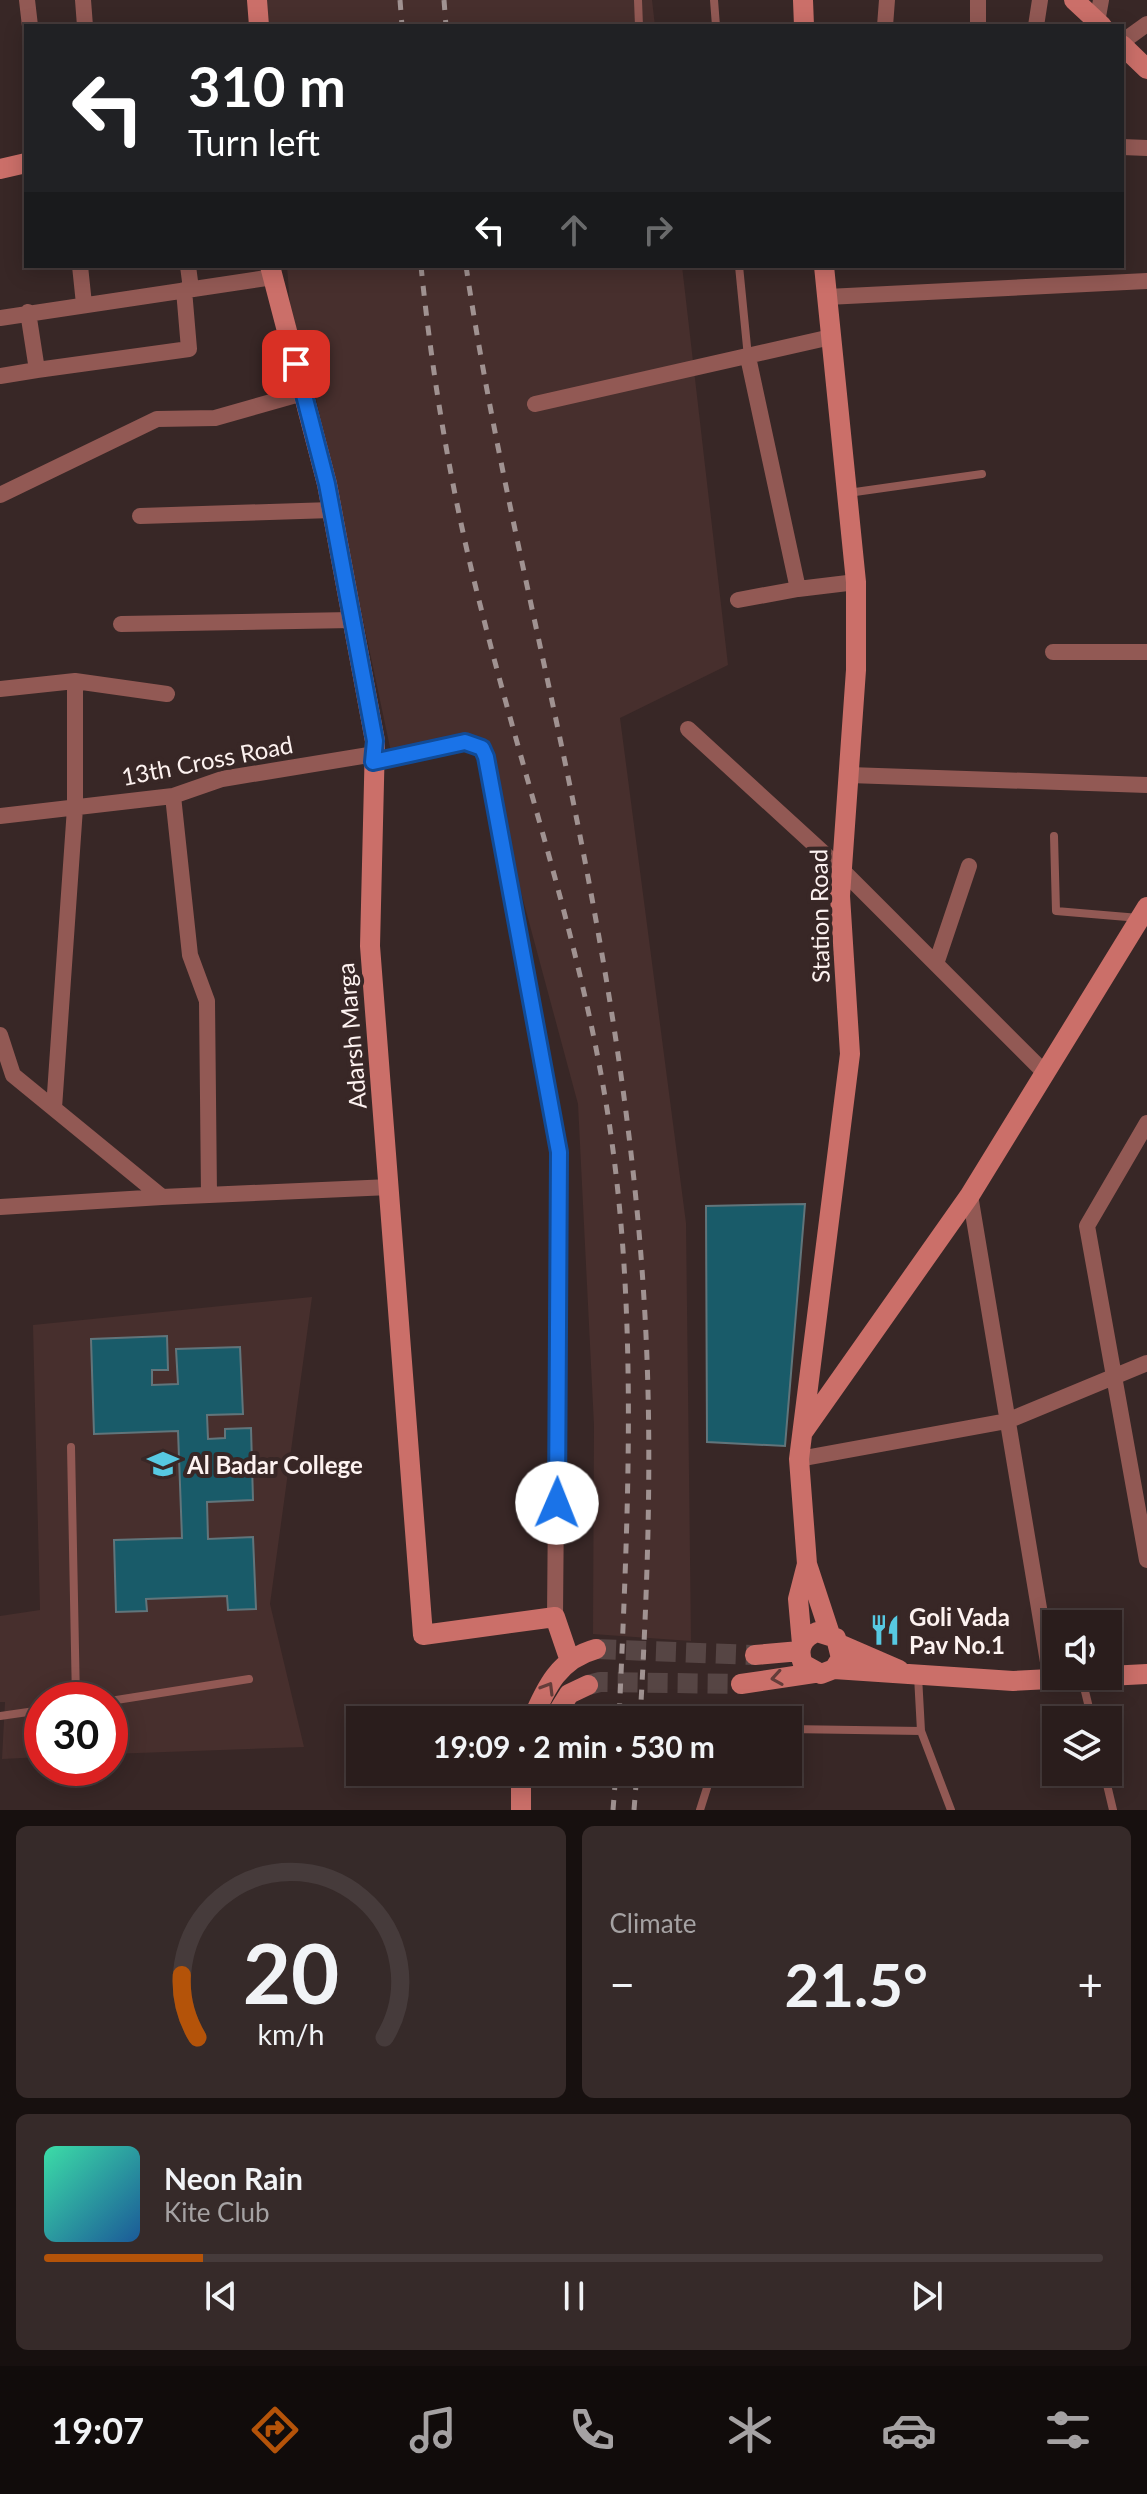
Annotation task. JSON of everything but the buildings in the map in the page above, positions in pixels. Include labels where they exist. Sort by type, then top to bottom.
[{"type":"main road","points":[[257,0],[259,24]]},
{"type":"main road","points":[[803,0],[804,24]]},
{"type":"main road","points":[[1074,0],[1099,24]]},
{"type":"main road","points":[[1124,46],[1147,69]]},
{"type":"main road","points":[[0,169],[24,163]]},
{"type":"main road","name":"Station Road","points":[[807,1564],[799,1459],[850,1054],[840,896],[856,670],[856,582],[824,268]]},
{"type":"main road","name":"Adarsh Marga","points":[[272,272],[332,510],[374,758],[370,946],[423,1635],[555,1617]]},
{"type":"main road","points":[[802,1434],[970,1195],[1145,910]]},
{"type":"main road","points":[[807,1564],[841,1658],[824,1671]]},
{"type":"main road","points":[[807,1564],[798,1599],[803,1664],[824,1671]]},
{"type":"main road","points":[[555,1617],[569,1658]]},
{"type":"main road","points":[[755,1655],[801,1648],[817,1632],[912,1675]]},
{"type":"main road","points":[[538,1706],[546,1689],[569,1658],[596,1649]]},
{"type":"main road","points":[[741,1684],[824,1671],[1042,1680]]},
{"type":"main road","points":[[1122,1676],[1147,1674]]},
{"type":"main road","points":[[562,1706],[569,1694],[588,1685]]},
{"type":"street","points":[[27,0],[30,24]]},
{"type":"street","points":[[84,0],[85,24]]},
{"type":"street","points":[[885,24],[887,0]]},
{"type":"street","points":[[978,0],[978,24]]},
{"type":"street","points":[[1036,24],[1040,0]]},
{"type":"street","points":[[1099,24],[1101,0]]},
{"type":"street","points":[[1124,42],[1147,24]]},
{"type":"street","points":[[1124,147],[1147,148]]},
{"type":"street","points":[[80,268],[84,304]]},
{"type":"street","points":[[0,376],[189,349],[188,268]]},
{"type":"street","points":[[0,318],[187,290],[272,272]]},
{"type":"street","points":[[827,297],[1147,281]]},
{"type":"street","points":[[28,312],[37,370]]},
{"type":"street","points":[[535,404],[831,337]]},
{"type":"street","points":[[748,357],[798,589]]},
{"type":"street","points":[[0,495],[157,419],[215,418],[303,393]]},
{"type":"street","points":[[140,516],[332,510]]},
{"type":"street","points":[[738,600],[856,582]]},
{"type":"street","points":[[121,624],[352,620]]},
{"type":"street","points":[[1053,652],[1147,652]]},
{"type":"street","points":[[0,689],[75,681],[167,694]]},
{"type":"street","points":[[54,1108],[75,808],[75,681]]},
{"type":"street","points":[[688,729],[842,870],[1045,1073]]},
{"type":"street","name":"13th Cross Road","points":[[0,816],[173,796],[222,779],[465,742],[482,748],[559,1152],[555,1617]]},
{"type":"street","points":[[849,775],[1147,785]]},
{"type":"street","points":[[173,796],[190,955],[207,1001],[209,1195]]},
{"type":"street","points":[[936,964],[969,866]]},
{"type":"street","points":[[0,1035],[13,1075],[162,1197]]},
{"type":"street","points":[[1147,1123],[1087,1226],[1147,1560]]},
{"type":"street","points":[[0,1207],[390,1187]]},
{"type":"street","points":[[970,1195],[1042,1627]]},
{"type":"street","points":[[799,1459],[1007,1421],[1147,1363]]},
{"type":"street","points":[[1130,1469],[1147,1462]]},
{"type":"lane","points":[[638,0],[639,24]]},
{"type":"lane","points":[[714,0],[716,24]]},
{"type":"lane","points":[[739,268],[748,357]]},
{"type":"lane","points":[[847,493],[982,474]]},
{"type":"lane","points":[[1054,836],[1056,911],[1145,910]]},
{"type":"lane","points":[[71,1447],[76,1682]]},
{"type":"lane","points":[[912,1675],[921,1731],[951,1810]]},
{"type":"lane","points":[[128,1698],[249,1679]]},
{"type":"lane","points":[[0,1716],[24,1713]]},
{"type":"lane","points":[[802,1729],[921,1731]]},
{"type":"lane","points":[[700,1810],[708,1786]]},
{"type":"lane","points":[[1107,1786],[1113,1810]]},
{"type":"shaded area","points":[[266,0],[652,0],[655,24],[268,24]]},
{"type":"shaded area","points":[[287,268],[682,268],[728,665],[620,718],[686,1223],[691,1641],[593,1634],[594,1425],[578,1104],[483,751],[391,752],[316,398],[290,306]]},
{"type":"shaded area","name":"Al Badar College","points":[[312,1297],[270,1604],[304,1747],[128,1753],[128,1682],[24,1682],[24,1758],[2,1759],[5,1702],[0,1702],[0,1616],[40,1610],[33,1325]]},
{"type":"tunnel","points":[[596,1649],[755,1655]]},
{"type":"tunnel","points":[[588,1685],[600,1682],[741,1684]]},
{"type":"railway","points":[[400,0],[402,24]]},
{"type":"railway","points":[[444,0],[446,24]]},
{"type":"railway","points":[[421,268],[438,398],[462,529],[579,971],[604,1091],[615,1169],[623,1247],[628,1405],[620,1706]]},
{"type":"railway","points":[[466,268],[494,426],[593,904],[631,1150],[644,1299],[649,1457],[641,1706]]},
{"type":"railway","points":[[613,1810],[615,1786]]},
{"type":"railway","points":[[634,1810],[636,1786]]},
{"type":"place","name":"Al Badar College","points":[[163,1464]]},
{"type":"place","name":"Goli Vada Pav No.1","points":[[885,1630]]},
{"type":"route","points":[[296,364],[327,484],[375,741],[373,762],[465,742],[482,748],[486,757],[559,1152],[557,1503]]}]
